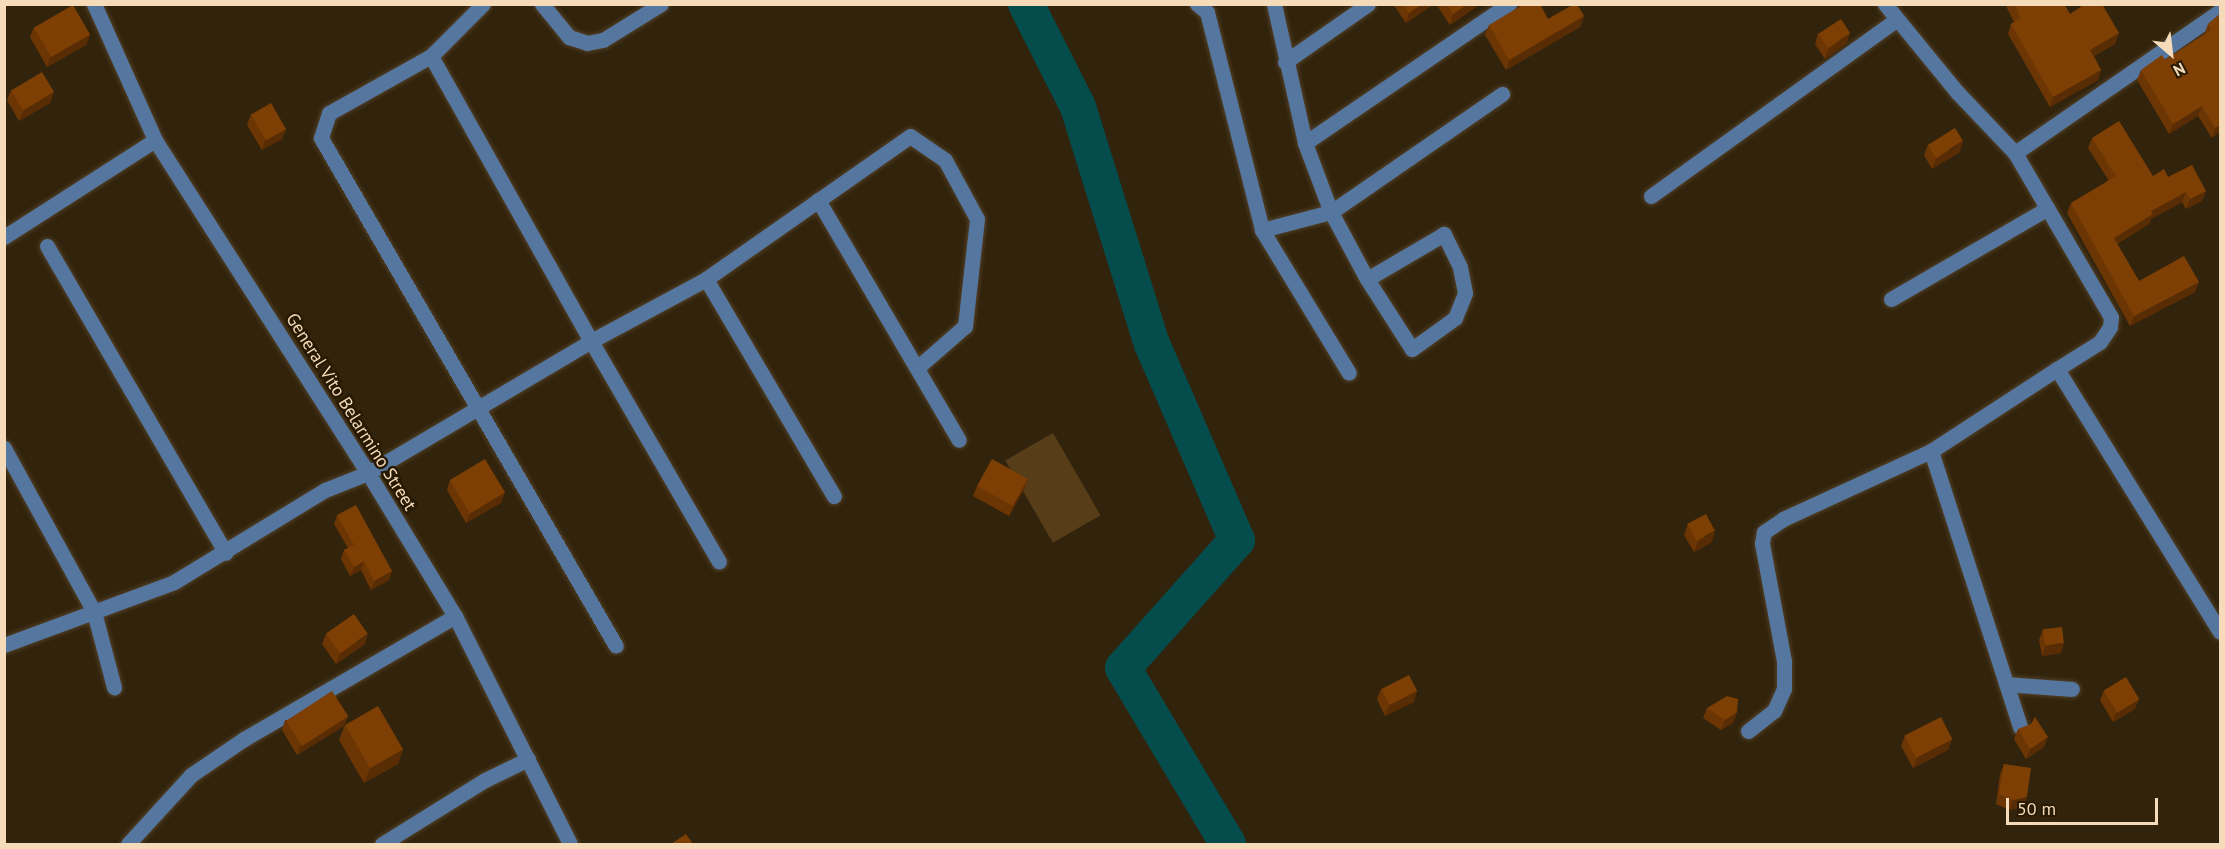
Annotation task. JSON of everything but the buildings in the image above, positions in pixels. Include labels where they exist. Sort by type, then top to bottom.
[{"type":"street","name":"General Vito Belarmino Street","points":[[94,4],[155,140],[368,473],[455,616],[570,844]]},
{"type":"street","points":[[483,4],[431,56],[329,113],[321,138],[616,646]]},
{"type":"street","points":[[542,4],[569,37],[587,43],[603,40],[661,4]]},
{"type":"street","points":[[1274,4],[1285,62],[1305,143],[1331,212],[1367,279],[1412,349],[1455,318],[1465,293],[1460,267],[1444,234],[1367,279]]},
{"type":"street","points":[[1285,62],[1368,4]]},
{"type":"street","points":[[1305,143],[1488,10],[1509,4]]},
{"type":"street","points":[[1748,731],[1773,711],[1784,689],[1784,661],[1762,543],[1764,532],[1784,519],[1931,451],[2100,342],[2110,327],[2111,317],[2015,153],[1957,92],[1885,4]]},
{"type":"street","points":[[1208,7],[1262,230],[1349,373]]},
{"type":"street","points":[[2015,153],[2220,11]]},
{"type":"street","points":[[1651,196],[1897,19]]},
{"type":"street","points":[[431,56],[591,341],[719,562]]},
{"type":"street","points":[[1262,230],[1331,212],[1502,94]]},
{"type":"street","points":[[4,645],[174,582],[226,553],[326,490],[368,473],[479,410],[591,341],[706,279],[910,136],[945,160],[977,219],[965,326],[917,368]]},
{"type":"street","points":[[4,237],[155,140]]},
{"type":"street","points":[[818,200],[959,440]]},
{"type":"street","points":[[1891,299],[2048,208]]},
{"type":"street","points":[[47,246],[226,553]]},
{"type":"street","points":[[706,279],[834,496]]},
{"type":"street","points":[[2057,369],[2220,632]]},
{"type":"street","points":[[4,448],[94,612],[114,687]]},
{"type":"street","points":[[1931,451],[2020,727]]},
{"type":"street","points":[[128,844],[192,775],[244,739],[455,616]]},
{"type":"street","points":[[2006,684],[2072,689]]},
{"type":"street","points":[[382,844],[485,780],[528,759]]},
{"type":"shaded area","points":[[1053,433],[1100,515],[1053,543],[1005,460]]},
{"type":"waterway","points":[[1026,4],[1078,107],[1152,344],[1237,540],[1123,668],[1228,844]]}]
